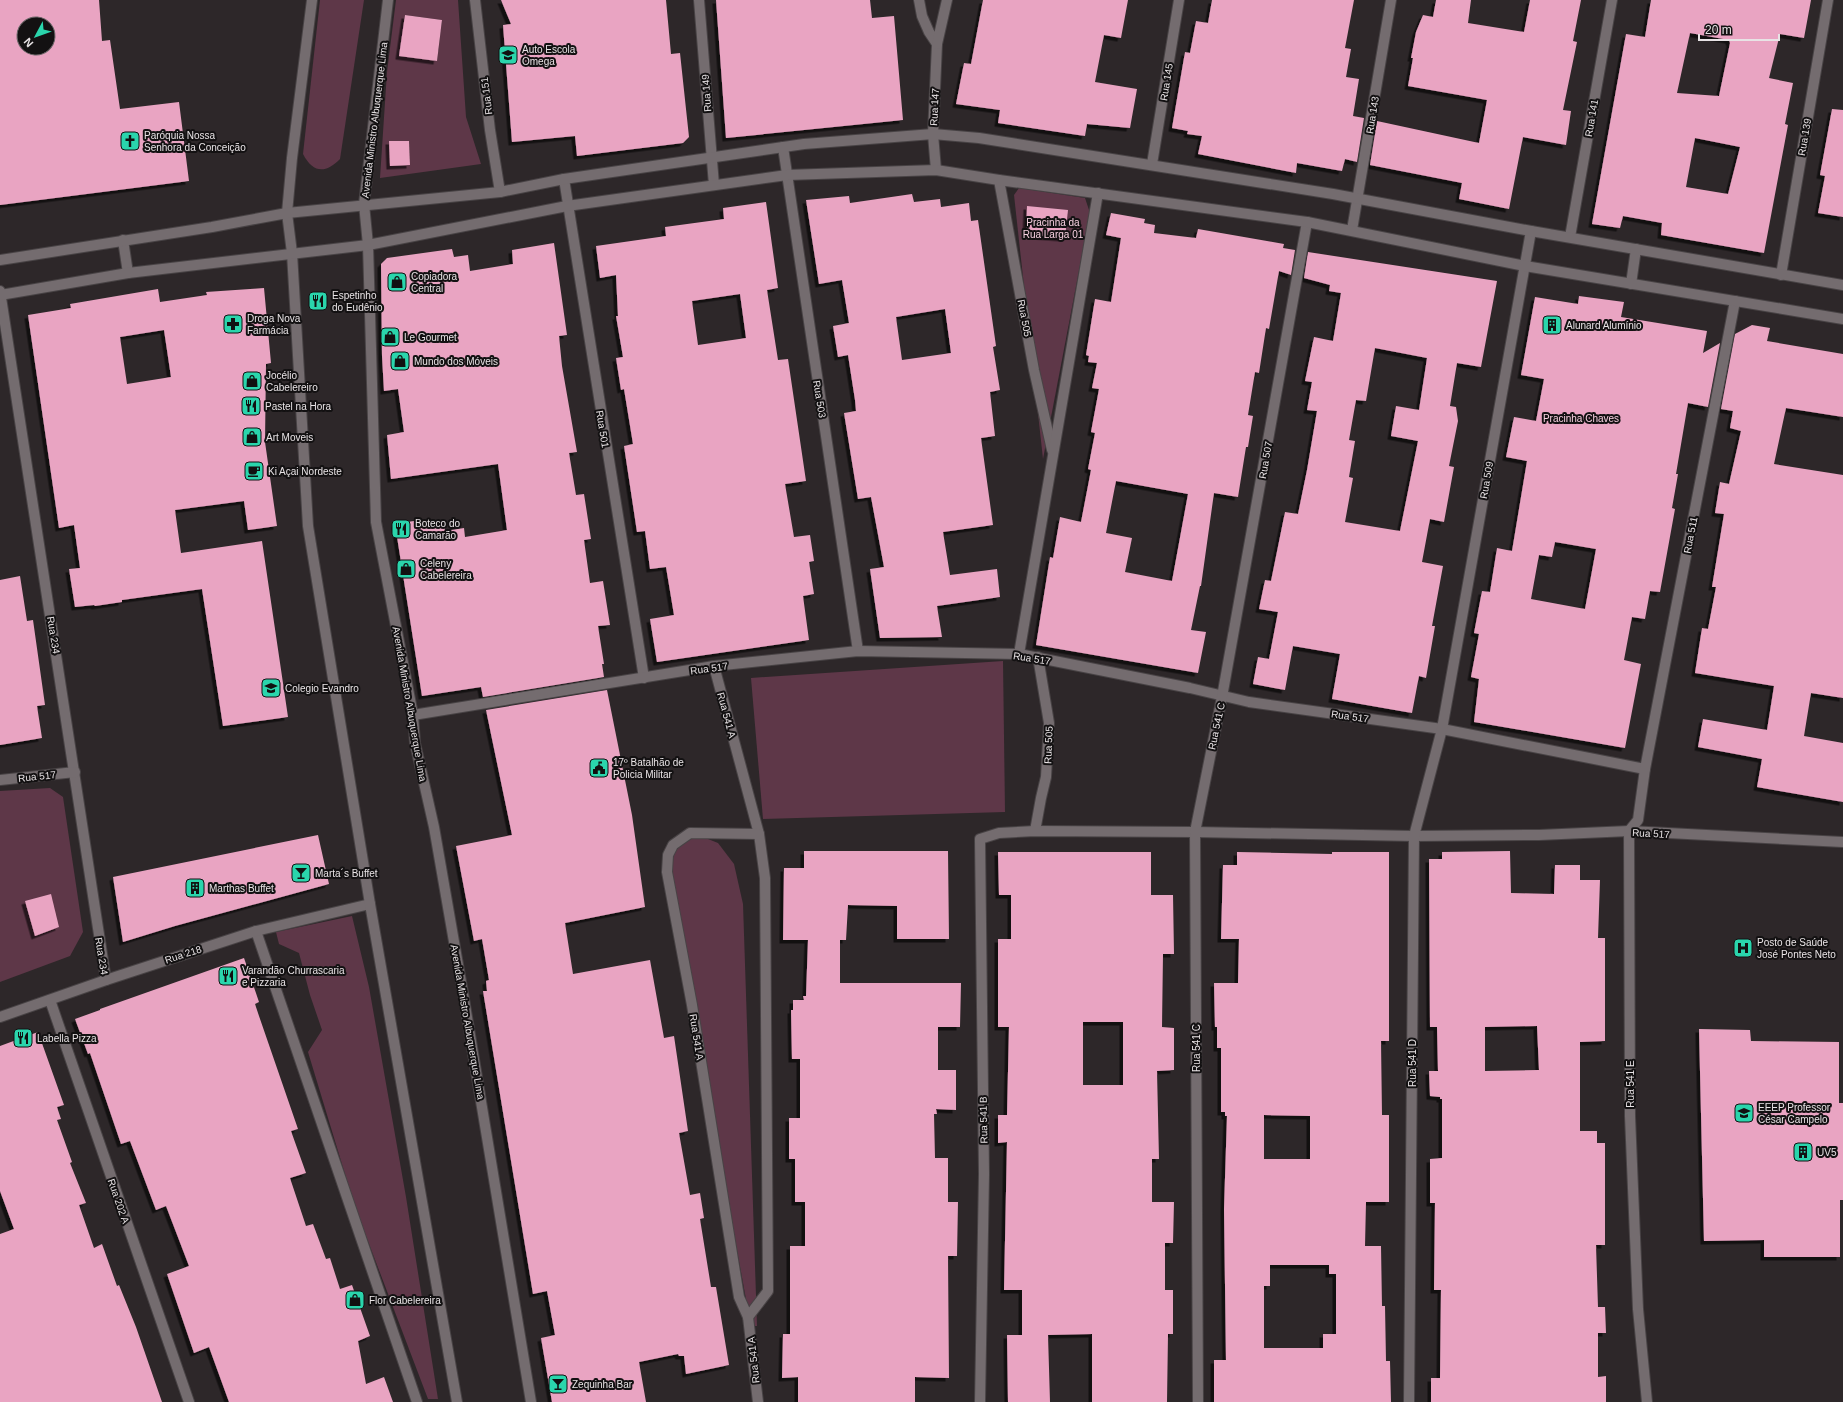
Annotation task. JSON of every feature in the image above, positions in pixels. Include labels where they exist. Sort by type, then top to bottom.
[{"type":"street","points":[[312,0],[292,158],[287,213],[292,253],[308,526],[370,904],[457,1402]]},
{"type":"street","name":"Avenida Ministro Albuquerque Lima","points":[[388,0],[364,204],[368,245],[376,522],[413,715],[415,743],[434,827],[531,1402]]},
{"type":"street","name":"Rua 151","points":[[475,0],[490,130],[500,192]]},
{"type":"street","name":"Rua 149","points":[[699,0],[714,186]]},
{"type":"street","points":[[919,0],[924,21],[937,44]]},
{"type":"street","name":"Rua 147","points":[[936,170],[933,134],[937,44],[947,0]]},
{"type":"street","name":"Rua 145","points":[[1152,164],[1179,0]]},
{"type":"street","name":"Rua 143","points":[[1352,230],[1391,0]]},
{"type":"street","name":"Rua 141","points":[[1570,237],[1612,0]]},
{"type":"street","name":"Rua 139","points":[[1780,275],[1828,0]]},
{"type":"street","points":[[0,260],[212,227],[287,213],[364,204],[500,192],[564,179],[804,144],[933,134],[979,138],[1152,164],[1358,198],[1531,231],[1843,285]]},
{"type":"street","name":"Rua 503","points":[[783,147],[858,651]]},
{"type":"street","points":[[0,293],[128,273],[368,245],[568,206],[787,175],[936,170],[1307,222],[1524,266],[1843,319]]},
{"type":"street","name":"Rua 501","points":[[564,179],[644,678]]},
{"type":"street","name":"Rua 505","points":[[999,180],[1034,370],[1054,456]]},
{"type":"street","name":"Rua 505","points":[[1019,654],[1098,192]]},
{"type":"street","name":"Rua 507","points":[[1222,697],[1307,222]]},
{"type":"street","name":"Rua 509","points":[[1442,728],[1531,231]]},
{"type":"street","points":[[123,240],[128,273]]},
{"type":"street","points":[[1631,284],[1636,249]]},
{"type":"street","name":"Rua 234","points":[[0,293],[106,980]]},
{"type":"street","name":"Rua 511","points":[[1645,770],[1735,301]]},
{"type":"street","name":"Rua 517","points":[[413,715],[714,666],[858,651],[1019,654],[1190,688],[1222,697],[1442,728],[1645,770]]},
{"type":"street","name":"Rua 505","points":[[1036,831],[1046,777],[1049,723],[1038,657]]},
{"type":"street","name":"Rua 541 A","points":[[714,666],[759,834],[765,878],[768,1291],[748,1317]]},
{"type":"street","name":"Rua 541 C","points":[[1198,1402],[1195,832],[1222,697]]},
{"type":"street","name":"Rua 541 D","points":[[1409,1402],[1414,836],[1442,728]]},
{"type":"street","points":[[1629,831],[1638,820],[1645,770]]},
{"type":"street","name":"Rua 517","points":[[0,780],[75,772]]},
{"type":"street","name":"Rua 517","points":[[980,839],[999,833],[1036,831],[1414,836],[1539,835],[1629,831],[1843,842]]},
{"type":"street","name":"Rua 541 E","points":[[1629,831],[1630,1116],[1638,1309],[1647,1402]]},
{"type":"street","name":"Rua 541 A","points":[[758,1402],[748,1317],[739,1297],[692,1005],[667,872],[668,855],[673,845],[690,833],[759,834]]},
{"type":"street","name":"Rua 541 B","points":[[980,839],[984,1174],[980,1402]]},
{"type":"street","name":"Rua 218","points":[[0,1017],[256,930],[370,904]]},
{"type":"street","points":[[256,930],[417,1402]]},
{"type":"street","name":"Rua 202 A","points":[[50,1000],[189,1402]]},
{"type":"green space","points":[[320,0],[364,0],[340,159],[335,164],[324,169],[315,168],[303,154]]},
{"type":"green space","points":[[396,0],[458,0],[466,117],[481,164],[380,178],[387,72]],"holes":[[[405,15],[442,20],[437,61],[399,56]],[[389,141],[409,141],[410,165],[390,166]]]},
{"type":"green space","name":"Pracinha da Rua Larga 01","points":[[1019,188],[1085,198],[1090,213],[1043,459],[1014,195]]},
{"type":"green space","points":[[1003,661],[1005,812],[763,819],[751,678]]},
{"type":"green space","points":[[50,788],[63,797],[83,932],[70,956],[0,982],[0,791]]},
{"type":"green space","points":[[698,835],[718,843],[734,864],[743,904],[757,1326],[751,1326],[667,872],[670,853],[684,838]]},
{"type":"green space","points":[[352,916],[369,987],[406,1197],[438,1399],[428,1399],[355,1207],[308,1052],[322,1030],[310,995],[299,953],[279,944],[276,932]]},
{"type":"building","points":[[0,0],[99,0],[102,41],[110,40],[120,109],[179,102],[189,181],[0,205]]},
{"type":"building","points":[[501,0],[666,0],[671,54],[680,53],[689,137],[683,143],[577,156],[575,136],[512,142],[503,25],[511,24]]},
{"type":"building","points":[[716,0],[870,0],[872,18],[894,16],[903,120],[726,138]]},
{"type":"building","points":[[983,0],[1128,0],[1121,38],[1104,35],[1095,82],[1137,89],[1130,128],[1087,124],[1085,136],[998,123],[1000,110],[956,104],[964,63],[971,64]]},
{"type":"building","points":[[1212,0],[1354,0],[1345,48],[1351,49],[1346,77],[1359,79],[1353,116],[1364,118],[1357,162],[1345,159],[1342,171],[1297,163],[1296,173],[1198,154],[1202,136],[1187,134],[1188,131],[1172,128],[1185,52],[1190,53],[1196,21],[1208,23]]},
{"type":"building","points":[[1436,0],[1471,0],[1468,23],[1524,32],[1530,0],[1581,0],[1573,41],[1577,42],[1563,110],[1571,111],[1566,145],[1523,137],[1509,209],[1459,199],[1462,183],[1370,165],[1377,121],[1479,143],[1487,100],[1408,86],[1416,32],[1423,15],[1433,17]]},
{"type":"building","points":[[1651,0],[1811,0],[1804,38],[1780,34],[1769,78],[1793,83],[1785,124],[1788,125],[1764,253],[1661,235],[1662,223],[1623,216],[1620,228],[1592,224],[1626,34],[1645,37]],"holes":[[[1690,33],[1729,40],[1730,43],[1719,96],[1677,93]],[[1695,138],[1740,147],[1728,194],[1686,187]]]},
{"type":"building","points":[[405,15],[442,20],[437,61],[399,56]]},
{"type":"building","points":[[1832,109],[1843,110],[1843,217],[1818,213],[1825,176],[1820,175]]},
{"type":"building","points":[[389,141],[409,141],[410,165],[390,166]]},
{"type":"building","points":[[912,194],[914,202],[940,199],[941,207],[969,203],[971,221],[978,220],[996,346],[993,347],[1000,390],[990,392],[995,436],[981,438],[993,525],[943,532],[950,575],[997,569],[1000,597],[937,606],[942,637],[880,638],[870,569],[884,567],[871,497],[858,499],[844,413],[856,411],[855,400],[848,355],[838,357],[833,326],[849,323],[842,280],[819,284],[806,200],[849,196],[850,203]],"holes":[[[945,309],[951,353],[902,360],[896,317]]]},
{"type":"building","points":[[766,202],[778,288],[767,290],[778,360],[788,359],[806,481],[785,484],[794,537],[810,535],[814,561],[809,562],[814,594],[803,596],[809,640],[657,662],[650,619],[674,615],[666,567],[650,569],[645,531],[637,532],[624,446],[633,444],[624,389],[621,390],[616,358],[623,357],[616,316],[618,316],[616,275],[600,278],[596,246],[666,236],[665,227],[724,219],[723,208]],"holes":[[[740,294],[746,338],[698,345],[692,301]]]},
{"type":"building","points":[[1027,206],[1068,210],[1065,238],[1026,235]]},
{"type":"building","points":[[1111,213],[1145,219],[1144,223],[1155,225],[1154,233],[1196,238],[1198,229],[1284,244],[1283,248],[1295,250],[1291,275],[1279,271],[1269,329],[1266,328],[1259,373],[1255,372],[1248,415],[1253,416],[1248,447],[1246,447],[1238,497],[1214,493],[1201,586],[1191,630],[1206,632],[1198,673],[1036,645],[1050,557],[1053,558],[1060,517],[1081,522],[1091,470],[1088,469],[1095,433],[1091,432],[1099,389],[1092,388],[1097,363],[1088,362],[1089,356],[1086,355],[1095,299],[1111,302],[1121,238],[1106,235]],"holes":[[[1116,481],[1188,494],[1172,581],[1125,572],[1132,538],[1106,533]]]},
{"type":"building","points":[[554,243],[567,335],[559,336],[562,366],[577,452],[569,453],[576,495],[584,494],[591,539],[584,540],[590,583],[603,581],[610,625],[598,626],[604,664],[602,664],[604,677],[483,697],[481,687],[422,696],[395,524],[420,520],[422,528],[444,525],[445,531],[464,528],[465,537],[507,530],[498,464],[391,479],[387,435],[404,432],[398,389],[384,391],[381,264],[387,258],[452,249],[454,257],[468,255],[470,271],[513,264],[512,250]]},
{"type":"building","points":[[1308,252],[1497,281],[1481,367],[1457,363],[1450,406],[1456,407],[1458,421],[1449,466],[1454,467],[1444,522],[1430,519],[1422,562],[1443,566],[1432,626],[1435,626],[1426,678],[1419,676],[1412,713],[1332,699],[1340,654],[1293,646],[1285,690],[1253,684],[1258,657],[1269,659],[1278,612],[1259,609],[1265,580],[1271,581],[1285,512],[1298,514],[1307,470],[1317,411],[1307,410],[1312,382],[1305,381],[1314,337],[1333,341],[1341,293],[1329,291],[1330,285],[1304,278]],"holes":[[[1375,348],[1427,358],[1419,410],[1396,406],[1391,436],[1418,441],[1400,531],[1345,522],[1353,478],[1349,477],[1355,441],[1349,440],[1356,400],[1366,401]]]},
{"type":"building","points":[[264,288],[271,363],[266,364],[265,442],[277,526],[248,530],[244,501],[175,510],[181,553],[262,541],[288,717],[223,726],[202,589],[122,600],[122,602],[95,606],[75,607],[69,569],[80,568],[74,525],[59,528],[28,315],[71,308],[70,304],[158,289],[160,302],[207,295],[206,292]],"holes":[[[164,330],[171,377],[127,384],[120,337]]]},
{"type":"building","points":[[1579,296],[1624,302],[1621,317],[1707,331],[1703,353],[1720,343],[1708,407],[1688,403],[1676,474],[1678,474],[1672,508],[1675,509],[1660,592],[1650,591],[1645,619],[1632,617],[1624,660],[1641,664],[1625,748],[1474,722],[1479,679],[1471,677],[1479,634],[1474,633],[1482,591],[1490,592],[1497,548],[1512,551],[1527,461],[1506,457],[1514,417],[1536,421],[1544,379],[1521,375],[1535,297],[1578,304]],"holes":[[[1555,542],[1596,549],[1585,609],[1531,599],[1539,555],[1552,557]]]},
{"type":"building","points":[[1752,325],[1770,328],[1767,341],[1843,354],[1843,417],[1786,408],[1774,464],[1843,475],[1843,698],[1811,693],[1804,736],[1843,743],[1843,802],[1757,787],[1762,759],[1698,747],[1703,719],[1767,730],[1774,686],[1695,673],[1702,628],[1708,629],[1716,587],[1712,587],[1724,514],[1715,513],[1720,482],[1729,484],[1741,431],[1730,428],[1733,411],[1721,409],[1735,334]]},
{"type":"building","points":[[20,576],[27,621],[33,620],[45,705],[37,706],[42,738],[0,745],[0,580]]},
{"type":"building","points":[[607,690],[632,815],[645,907],[565,923],[573,974],[650,960],[664,1038],[674,1036],[688,1131],[679,1133],[690,1195],[700,1193],[704,1218],[700,1219],[711,1287],[716,1287],[729,1365],[686,1374],[684,1356],[679,1356],[678,1354],[639,1362],[646,1402],[552,1402],[541,1338],[555,1335],[547,1291],[533,1294],[483,991],[487,991],[486,981],[489,980],[482,939],[474,941],[456,846],[512,835],[486,710]]},
{"type":"building","name":"Marthas Buffet","points":[[318,835],[329,884],[175,926],[123,942],[113,877]]},
{"type":"building","points":[[804,851],[948,851],[949,939],[897,939],[897,906],[848,905],[846,940],[840,940],[840,983],[961,983],[960,1027],[938,1027],[938,1070],[956,1070],[956,1110],[936,1109],[937,1114],[934,1114],[935,1158],[948,1158],[948,1202],[958,1202],[957,1256],[948,1256],[949,1378],[915,1377],[915,1402],[798,1402],[798,1377],[782,1378],[783,1334],[790,1334],[790,1246],[805,1246],[805,1202],[795,1202],[795,1159],[789,1159],[789,1118],[800,1118],[800,1059],[792,1059],[791,1010],[793,1010],[793,1000],[804,1000],[803,996],[806,996],[808,940],[783,940],[784,868],[804,868]]},
{"type":"building","points":[[1510,851],[1511,893],[1554,894],[1555,865],[1580,865],[1580,880],[1600,880],[1598,938],[1605,938],[1605,1041],[1580,1042],[1580,1131],[1597,1131],[1597,1143],[1605,1143],[1605,1245],[1596,1245],[1598,1307],[1605,1307],[1606,1333],[1598,1333],[1598,1377],[1606,1376],[1606,1402],[1431,1402],[1431,1378],[1440,1378],[1441,1290],[1434,1290],[1435,1203],[1430,1203],[1430,1159],[1442,1158],[1442,1099],[1440,1099],[1440,1097],[1430,1096],[1429,1071],[1438,1071],[1437,1027],[1430,1027],[1429,859],[1442,859],[1442,852]],"holes":[[[1537,1026],[1539,1070],[1485,1071],[1485,1027]]]},
{"type":"building","points":[[998,852],[1151,852],[1151,895],[1173,895],[1174,954],[1163,954],[1162,1027],[1174,1028],[1174,1070],[1157,1071],[1159,1159],[1152,1159],[1152,1202],[1174,1202],[1173,1243],[1165,1243],[1165,1290],[1173,1290],[1173,1334],[1168,1334],[1167,1402],[1092,1402],[1092,1334],[1048,1335],[1050,1402],[1008,1402],[1007,1335],[1022,1335],[1022,1290],[1004,1290],[1007,1142],[998,1143],[998,1115],[1007,1115],[1009,1027],[998,1027],[998,939],[1011,939],[1011,895],[999,895]],"holes":[[[1083,1022],[1123,1022],[1123,1085],[1083,1085]]]},
{"type":"building","points":[[1237,852],[1332,854],[1332,852],[1389,852],[1389,1041],[1381,1041],[1382,1115],[1389,1115],[1389,1202],[1366,1202],[1365,1246],[1381,1246],[1382,1306],[1385,1306],[1386,1361],[1390,1361],[1391,1402],[1214,1402],[1214,1360],[1226,1360],[1224,1209],[1227,1116],[1225,1116],[1225,1112],[1221,1112],[1221,1048],[1217,1048],[1214,983],[1238,983],[1239,939],[1221,939],[1223,865],[1237,865]],"holes":[[[1264,1115],[1310,1116],[1310,1159],[1264,1159]],[[1270,1265],[1329,1265],[1329,1274],[1336,1274],[1336,1334],[1323,1334],[1323,1348],[1264,1348],[1264,1286],[1270,1286]]]},
{"type":"building","points":[[51,894],[59,927],[35,936],[25,901]]},
{"type":"building","points":[[244,958],[259,1002],[255,1004],[298,1129],[291,1131],[306,1173],[290,1178],[306,1226],[313,1224],[326,1259],[330,1258],[340,1289],[352,1285],[370,1336],[358,1341],[366,1384],[384,1377],[393,1402],[229,1402],[209,1347],[194,1353],[167,1274],[189,1266],[166,1206],[156,1210],[130,1141],[121,1144],[90,1053],[88,1054],[75,1019]]},
{"type":"building","name":"EEEP Professor César Campelo","points":[[1699,1029],[1750,1030],[1751,1041],[1839,1042],[1839,1103],[1843,1103],[1843,1200],[1840,1200],[1840,1257],[1764,1257],[1764,1240],[1704,1241]]},
{"type":"building","points":[[38,1032],[64,1105],[57,1107],[61,1119],[57,1120],[72,1162],[70,1163],[86,1203],[79,1205],[94,1248],[102,1244],[117,1286],[119,1285],[136,1327],[162,1402],[0,1402],[0,1234],[14,1229],[0,1191],[0,1046]]},
{"type":"place","name":"Auto Escola Omega","points":[[508,55]]},
{"type":"place","name":"Paróquia Nossa Senhora da Conceição","points":[[130,141]]},
{"type":"place","name":"Copiadora Central","points":[[397,282]]},
{"type":"place","name":"Espetinho do Eudênio","points":[[318,301]]},
{"type":"place","name":"Droga Nova Farmácia","points":[[233,324]]},
{"type":"place","name":"Alunard Alumínio","points":[[1552,325]]},
{"type":"place","name":"Le Gourmet","points":[[390,337]]},
{"type":"place","name":"Mundo dos Móveis","points":[[400,361]]},
{"type":"place","name":"Jocélio Cabelereiro","points":[[252,381]]},
{"type":"place","name":"Pastel na Hora","points":[[251,406]]},
{"type":"place","name":"Art Moveis","points":[[252,437]]},
{"type":"place","name":"Ki Açai Nordeste","points":[[254,471]]},
{"type":"place","name":"Boteco do Camarão","points":[[401,529]]},
{"type":"place","name":"Celeny Cabelereira","points":[[406,569]]},
{"type":"place","name":"Colegio Evandro","points":[[271,688]]},
{"type":"place","name":"17º Batalhão de Policia Militar","points":[[599,768]]},
{"type":"place","name":"Marta´s Buffet","points":[[301,873]]},
{"type":"place","name":"Marthas Buffet","points":[[195,888]]},
{"type":"place","name":"Posto de Saúde José Pontes Neto","points":[[1743,948]]},
{"type":"place","name":"Varandão Churrascaria e Pizzaria","points":[[228,976]]},
{"type":"place","name":"Labella Pizza","points":[[23,1038]]},
{"type":"place","name":"EEEP Professor César Campelo","points":[[1744,1113]]},
{"type":"place","name":"UV5","points":[[1803,1152]]},
{"type":"place","name":"Flor Cabelereira","points":[[355,1300]]},
{"type":"place","name":"Zequinha Bar","points":[[558,1384]]},
{"type":"park label","name":"Pracinha Chaves","points":[[1581,418]]}]
